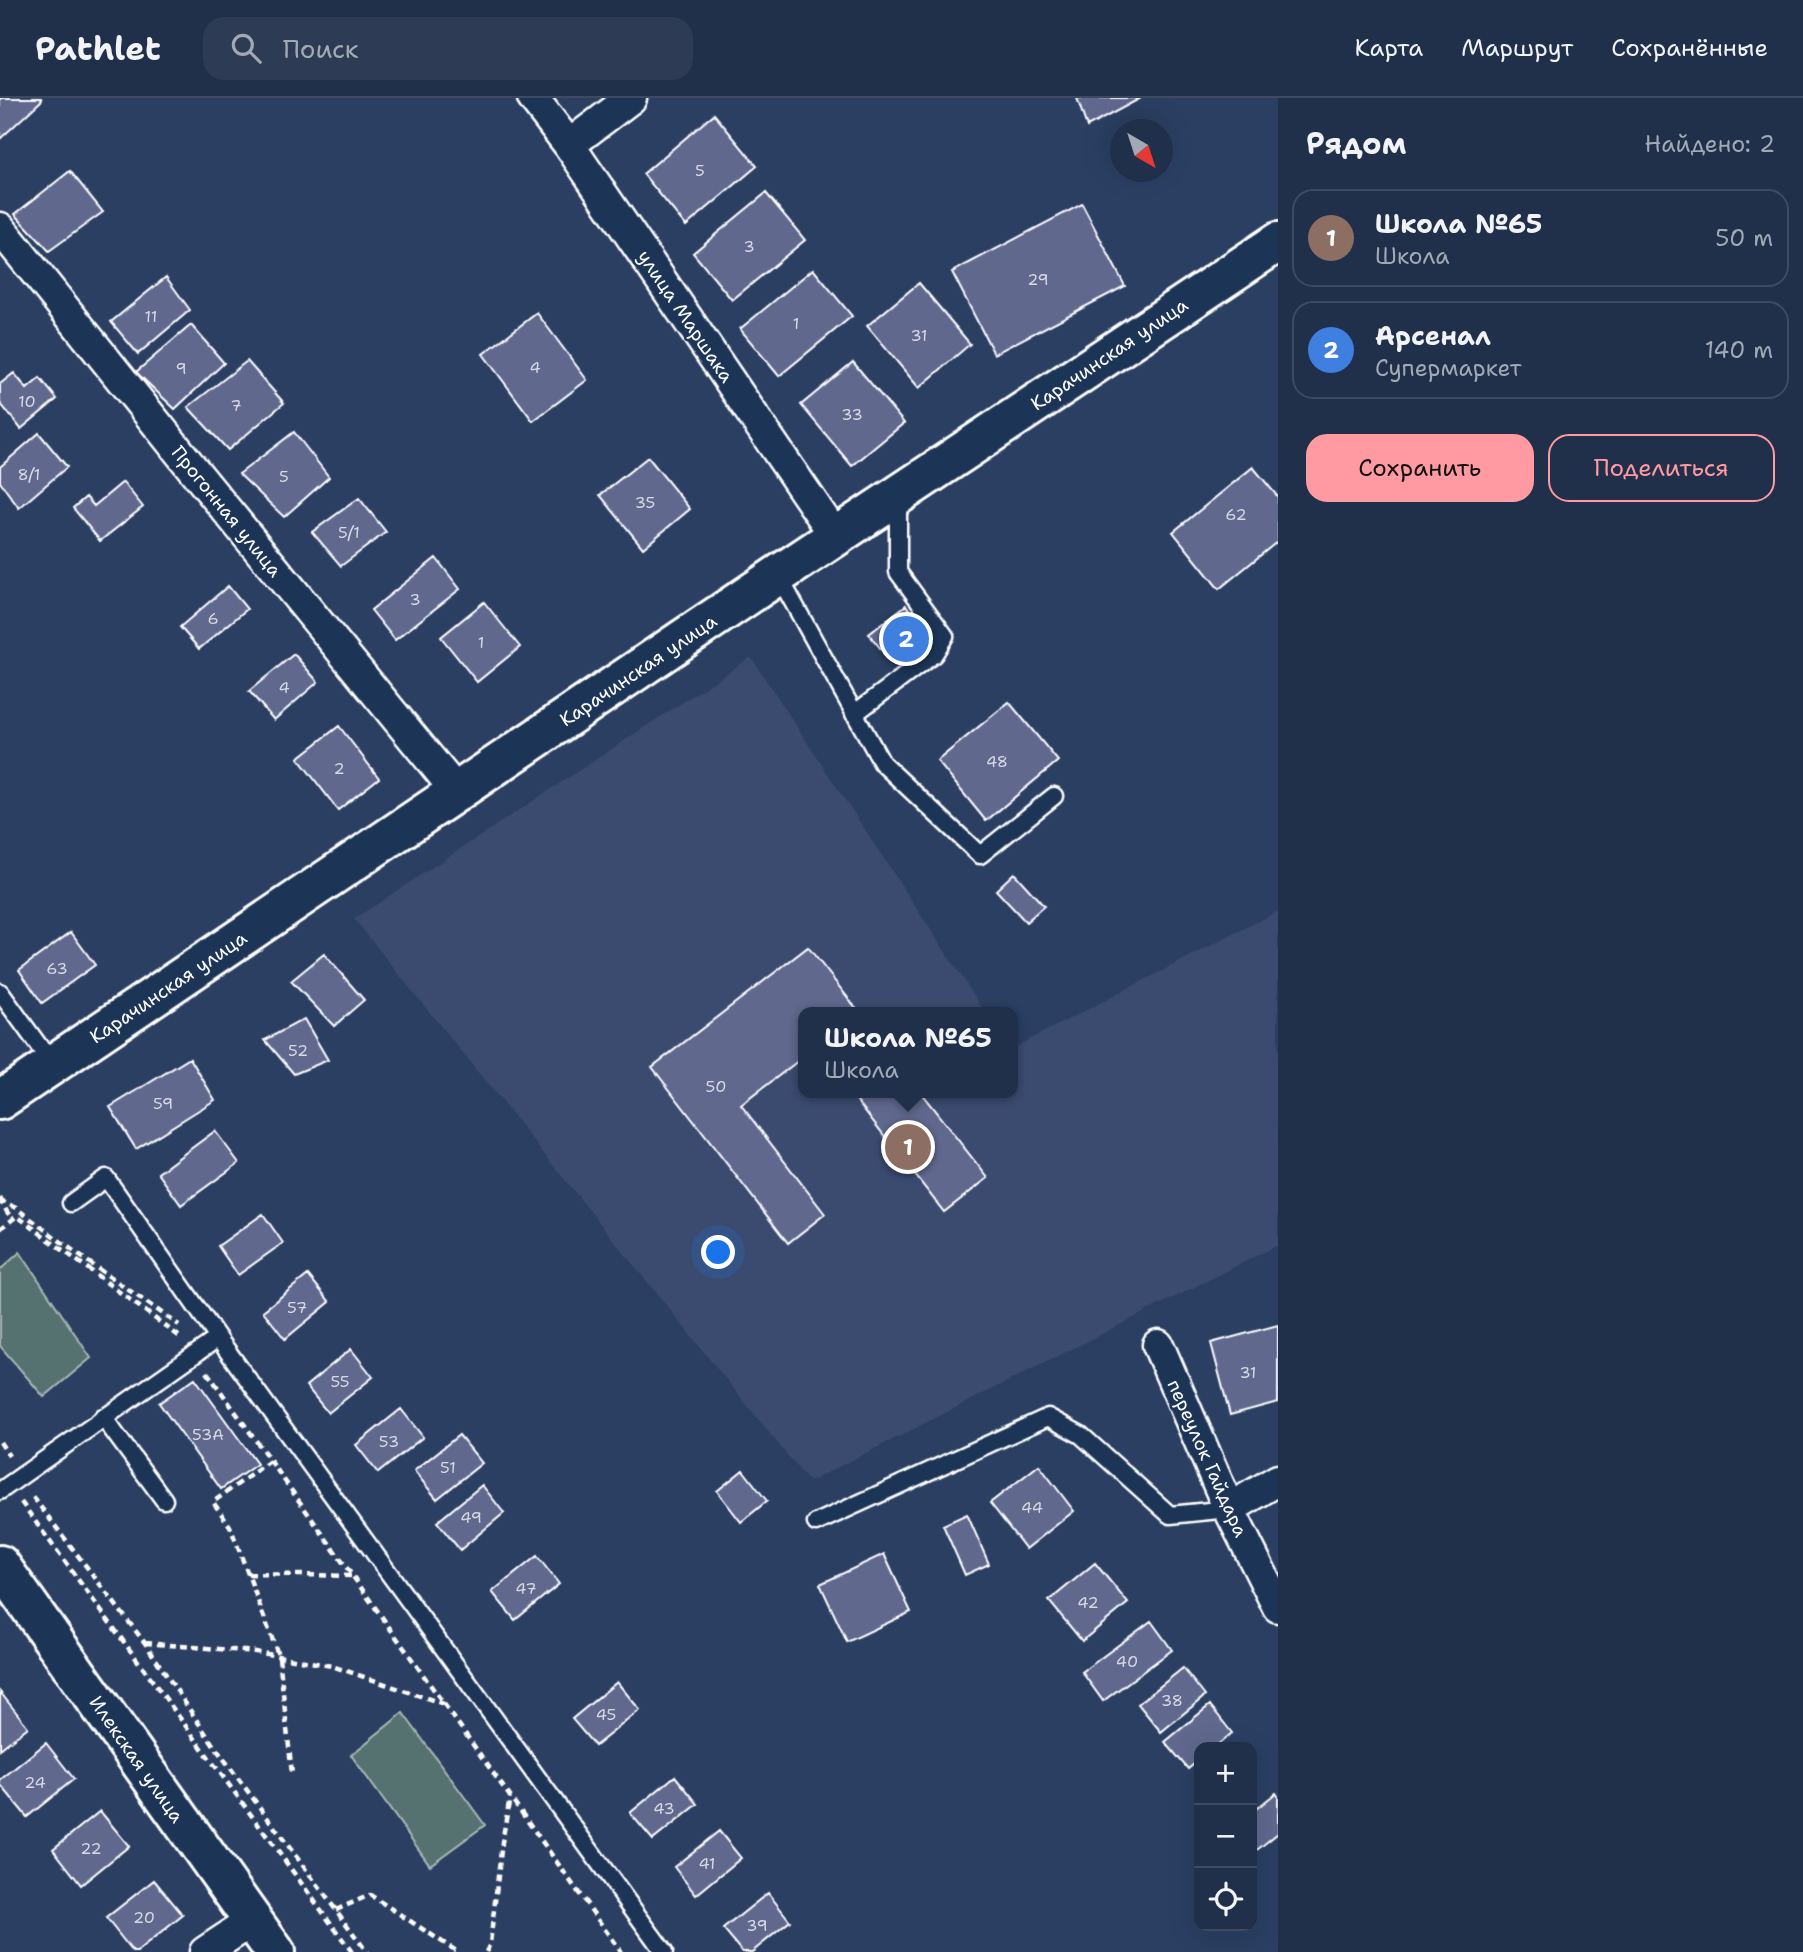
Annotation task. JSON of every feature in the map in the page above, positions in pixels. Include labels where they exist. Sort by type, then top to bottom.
[{"type":"street","name":"улица Маршака","points":[[533,98],[569,145],[836,537]]},
{"type":"street","points":[[569,145],[631,98]]},
{"type":"street","name":"Прогонная улица","points":[[0,228],[457,792]]},
{"type":"street","name":"Карачинская улица","points":[[0,1100],[898,494],[1278,242]]},
{"type":"street","name":"переулок Гайдара","points":[[1158,1345],[1230,1509],[1278,1607]]},
{"type":"street","points":[[1230,1509],[1278,1480]]},
{"type":"street","name":"Илекская улица","points":[[0,1565],[275,1952]]},
{"type":"street","points":[[205,1952],[252,1921]]},
{"type":"lane","points":[[854,714],[934,654],[945,636],[898,572],[898,494]]},
{"type":"lane","points":[[778,575],[882,763],[981,855],[1054,796]]},
{"type":"lane","points":[[0,992],[52,1064]]},
{"type":"lane","points":[[71,1203],[106,1178],[218,1338],[664,1952]]},
{"type":"lane","points":[[0,1491],[218,1338]]},
{"type":"lane","points":[[103,1417],[164,1500]]},
{"type":"lane","points":[[816,1523],[1048,1417],[1081,1434],[1170,1514],[1230,1509]]},
{"type":"path","points":[[1,1202],[13,1219]]},
{"type":"path","points":[[1,1202],[16,1208],[187,1331]]},
{"type":"path","points":[[0,1229],[17,1216],[167,1326],[188,1345],[621,1952]]},
{"type":"path","points":[[270,1461],[213,1502],[230,1526],[279,1657],[292,1774]]},
{"type":"path","points":[[22,1475],[35,1501],[145,1643],[212,1743],[367,1952]]},
{"type":"path","points":[[23,1505],[352,1952]]},
{"type":"path","points":[[248,1574],[353,1576]]},
{"type":"path","points":[[145,1643],[256,1652],[332,1666],[444,1704]]},
{"type":"path","points":[[486,1952],[490,1944],[510,1796]]},
{"type":"path","points":[[336,1910],[370,1895],[458,1952]]},
{"type":"shaded area","points":[[751,657],[982,1007],[798,1007],[798,1098],[1018,1098],[1018,1045],[1278,911],[1278,1245],[809,1482],[354,919]]},
{"type":"green space","points":[[20,1252],[91,1358],[44,1397],[0,1346],[0,1270]]},
{"type":"green space","points":[[403,1713],[485,1825],[430,1865],[351,1755]]},
{"type":"building","points":[[0,98],[41,98],[42,100],[0,139]]},
{"type":"building","points":[[1077,98],[1141,98],[1087,127]]},
{"type":"building","points":[[714,114],[757,166],[686,226],[643,174]]},
{"type":"building","points":[[70,171],[103,212],[49,251],[15,214]]},
{"type":"building","points":[[766,193],[805,240],[732,300],[693,253]]},
{"type":"building","points":[[1082,204],[1125,286],[994,354],[952,272]]},
{"type":"building","points":[[813,269],[852,316],[779,376],[740,329]]},
{"type":"building","points":[[166,277],[190,310],[138,354],[111,322]]},
{"type":"building","points":[[919,283],[970,344],[919,388],[867,326]]},
{"type":"building","points":[[537,313],[587,380],[533,421],[483,354]]},
{"type":"building","points":[[191,325],[224,363],[175,409],[136,372]]},
{"type":"building","points":[[247,361],[284,403],[228,450],[188,407]]},
{"type":"building","points":[[853,362],[904,423],[852,466],[801,405]]},
{"type":"building","points":[[14,373],[27,389],[40,378],[57,399],[21,429],[0,403],[0,384]]},
{"type":"building","points":[[294,432],[329,477],[284,517],[239,474]]},
{"type":"building","points":[[39,433],[67,467],[19,508],[0,482],[0,467]]},
{"type":"building","points":[[648,457],[690,509],[643,548],[600,495]]},
{"type":"building","points":[[1253,467],[1278,497],[1278,541],[1219,589],[1173,532]]},
{"type":"building","points":[[123,482],[143,507],[100,541],[73,508],[86,497],[94,506]]},
{"type":"building","points":[[359,498],[386,532],[341,566],[312,532]]},
{"type":"building","points":[[436,558],[460,589],[395,640],[371,610]]},
{"type":"building","points":[[228,586],[247,609],[199,649],[180,627]]},
{"type":"building","points":[[484,602],[520,647],[477,682],[441,637]]},
{"type":"building","points":[[906,605],[922,626],[885,654],[869,634]]},
{"type":"building","points":[[294,654],[318,682],[274,720],[249,691]]},
{"type":"building","points":[[1009,702],[1058,761],[986,821],[937,761]]},
{"type":"building","points":[[339,726],[379,778],[338,810],[298,758]]},
{"type":"building","points":[[1014,873],[1044,906],[1026,922],[996,890]]},
{"type":"building","points":[[71,932],[95,965],[42,1003],[19,970]]},
{"type":"building","points":[[808,947],[855,1007],[798,1007],[798,1061],[741,1105],[825,1214],[788,1243],[652,1067]]},
{"type":"building","points":[[324,954],[364,1000],[334,1026],[291,981]]},
{"type":"building","points":[[304,1019],[328,1060],[294,1074],[265,1040]]},
{"type":"building","points":[[190,1058],[215,1100],[136,1149],[110,1107]]},
{"type":"building","points":[[855,1098],[925,1098],[988,1178],[944,1212]]},
{"type":"building","points":[[215,1131],[239,1163],[181,1205],[158,1173]]},
{"type":"building","points":[[263,1214],[283,1243],[238,1275],[218,1246]]},
{"type":"building","points":[[308,1275],[330,1302],[285,1339],[263,1311]]},
{"type":"building","points":[[1278,1325],[1278,1402],[1230,1415],[1211,1343]]},
{"type":"building","points":[[351,1349],[373,1377],[328,1413],[306,1386]]},
{"type":"building","points":[[195,1378],[257,1464],[221,1489],[159,1403]]},
{"type":"building","points":[[401,1409],[423,1437],[378,1473],[356,1445]]},
{"type":"building","points":[[459,1435],[482,1463],[437,1499],[414,1471]]},
{"type":"building","points":[[1039,1465],[1074,1511],[1026,1549],[990,1503]]},
{"type":"building","points":[[743,1470],[767,1501],[741,1522],[717,1491]]},
{"type":"building","points":[[482,1485],[504,1513],[460,1550],[437,1522]]},
{"type":"building","points":[[967,1514],[989,1564],[965,1575],[943,1525]]},
{"type":"building","points":[[884,1554],[911,1612],[847,1642],[820,1584]]},
{"type":"building","points":[[537,1556],[559,1584],[515,1620],[492,1592]]},
{"type":"building","points":[[1095,1563],[1128,1603],[1082,1641],[1049,1601]]},
{"type":"building","points":[[1151,1621],[1172,1650],[1103,1701],[1082,1672]]},
{"type":"building","points":[[1183,1668],[1205,1696],[1161,1732],[1138,1704]]},
{"type":"building","points":[[617,1682],[640,1710],[595,1746],[572,1719]]},
{"type":"building","points":[[0,1692],[28,1727],[0,1749]]},
{"type":"building","points":[[1210,1705],[1232,1733],[1221,1742],[1194,1742],[1194,1764],[1188,1769],[1165,1742]]},
{"type":"building","points":[[46,1743],[74,1779],[27,1817],[0,1784],[0,1780]]},
{"type":"building","points":[[675,1776],[698,1804],[653,1840],[630,1813]]},
{"type":"building","points":[[1276,1793],[1278,1833],[1257,1850],[1257,1808]]},
{"type":"building","points":[[100,1811],[129,1846],[81,1885],[53,1849]]},
{"type":"building","points":[[719,1831],[741,1858],[696,1895],[674,1867]]},
{"type":"building","points":[[154,1880],[183,1915],[137,1952],[133,1952],[106,1918]]},
{"type":"building","points":[[768,1893],[790,1921],[752,1952],[742,1952],[723,1929]]},
{"type":"place","name":"Арсенал","points":[[906,639]]},
{"type":"place","name":"Школа №65","points":[[908,1147]]}]
